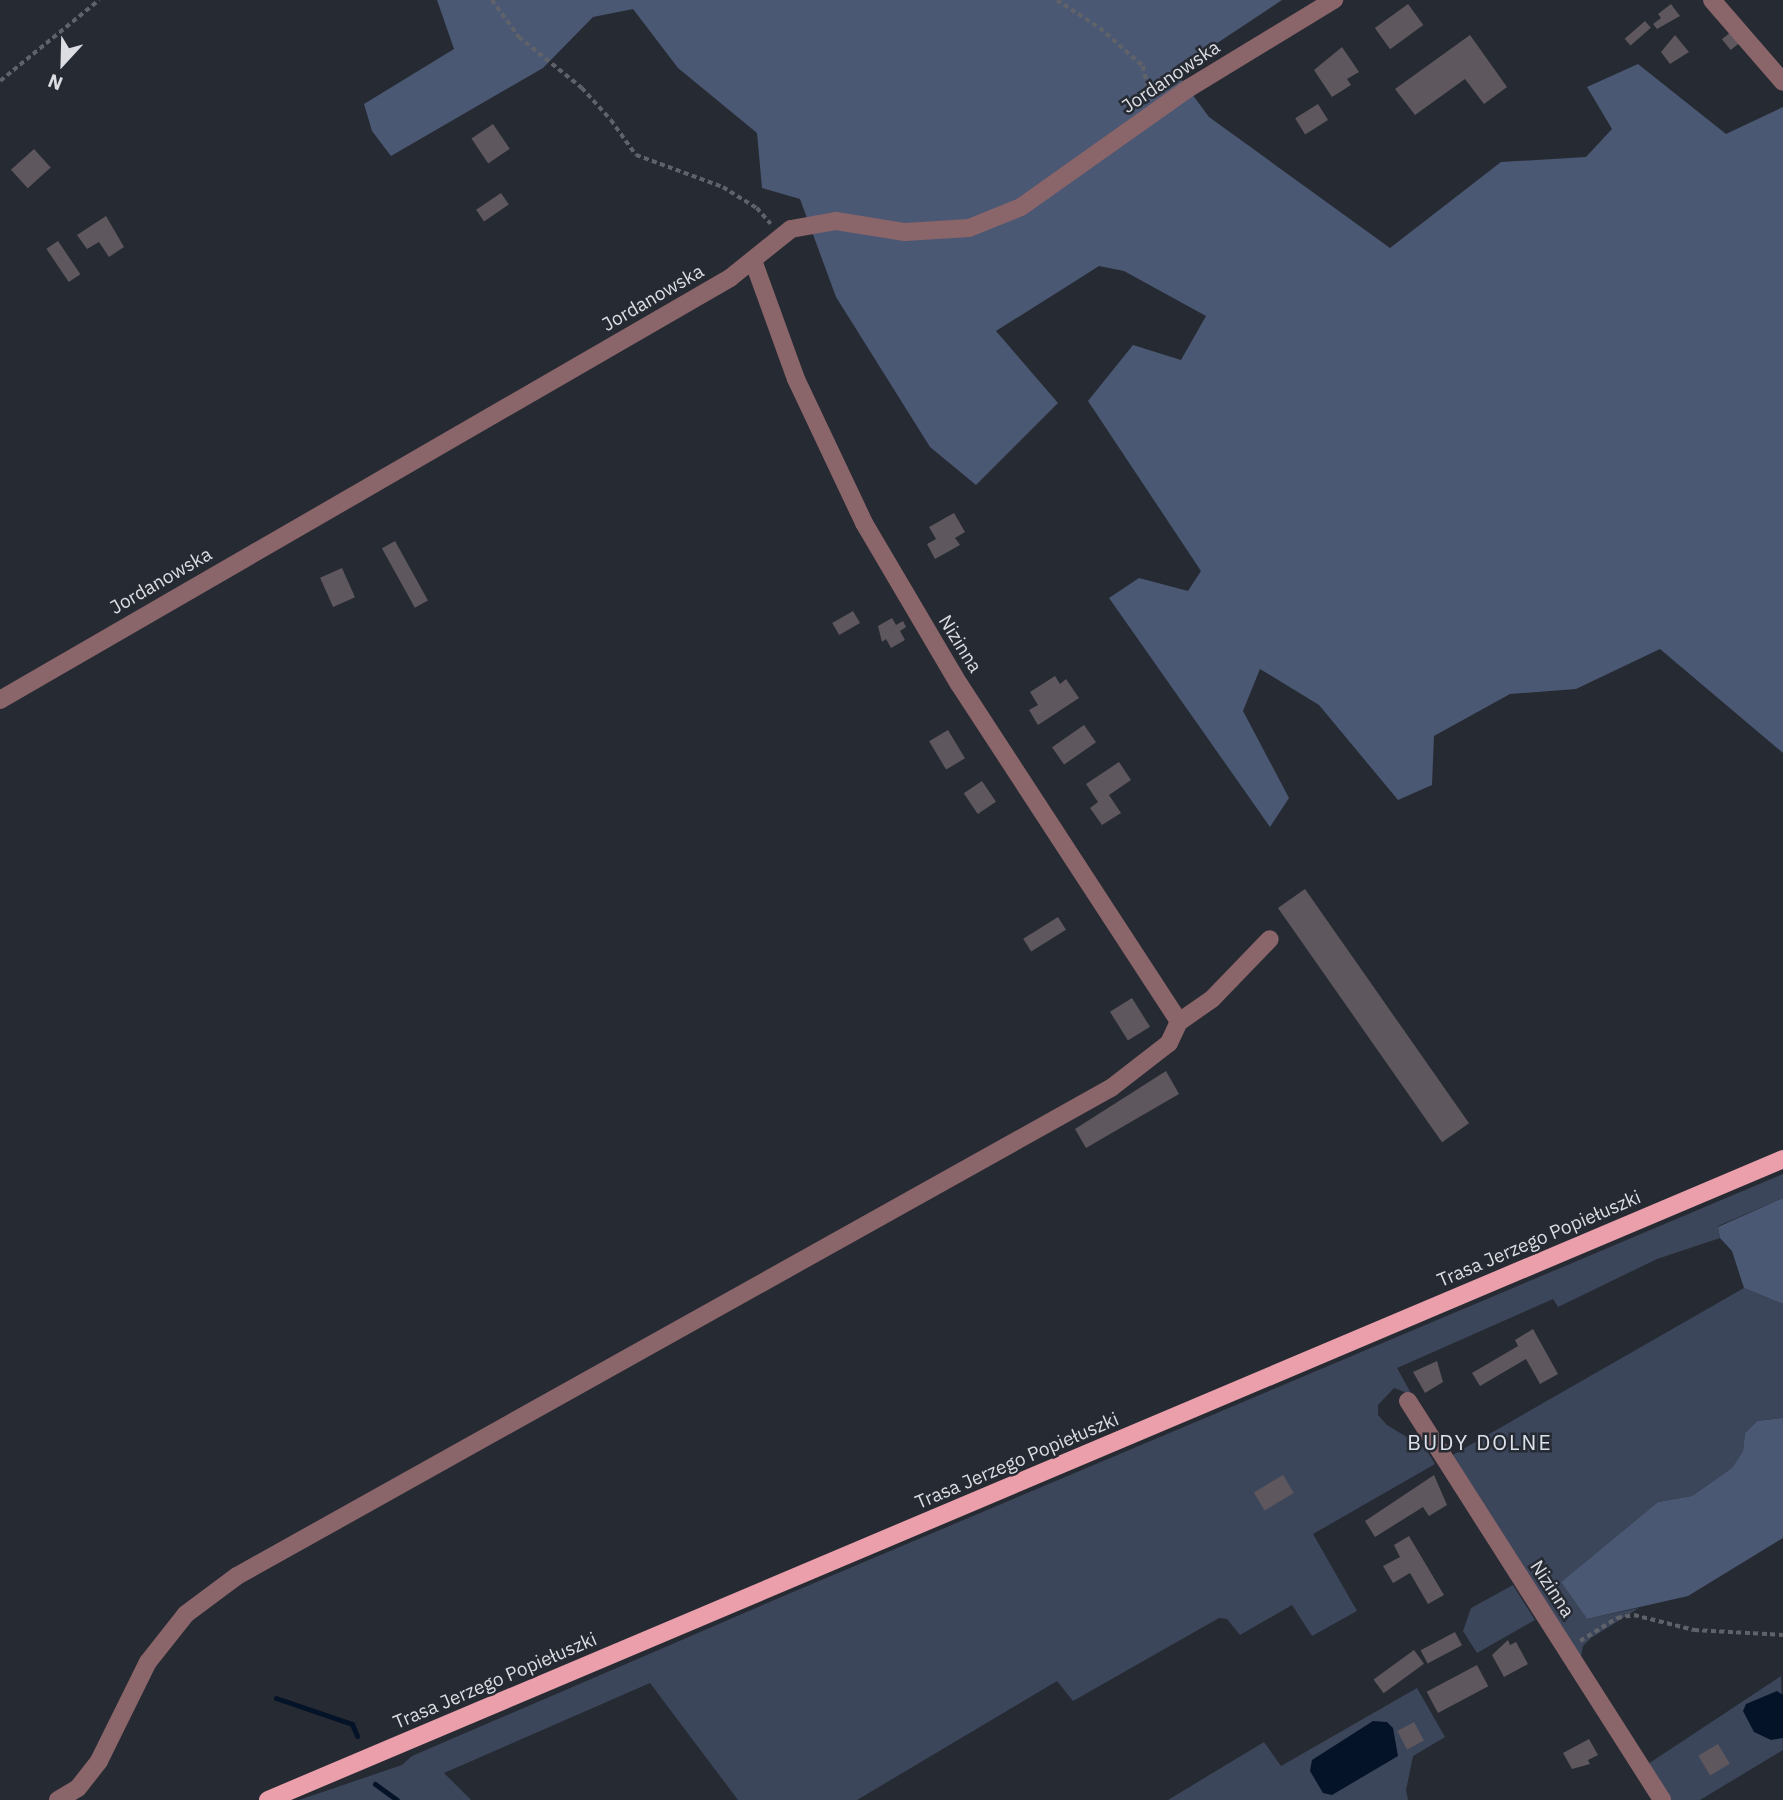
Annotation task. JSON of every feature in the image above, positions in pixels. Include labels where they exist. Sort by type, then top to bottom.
[{"type":"main road","name":"Trasa Jerzego Popiełuszki","points":[[268,1800],[1783,1159]]},
{"type":"street","name":"Jordanowska","points":[[0,700],[754,263],[791,229],[836,221],[905,232],[969,228],[1021,207],[1154,113],[1334,0]]},
{"type":"street","points":[[1712,0],[1783,82]]},
{"type":"street","name":"Nizinna","points":[[754,263],[766,284],[796,379],[864,523],[965,694],[1179,1022]]},
{"type":"street","points":[[58,1800],[78,1788],[99,1761],[148,1662],[186,1614],[237,1576],[1060,1119],[1111,1088],[1169,1044],[1179,1022],[1212,999],[1269,939]]},
{"type":"street","name":"Nizinna","points":[[1408,1401],[1662,1800]]},
{"type":"path","points":[[0,81],[99,0]]},
{"type":"path","points":[[492,0],[519,37],[604,112],[636,155],[723,187],[757,208],[782,236]]},
{"type":"path","points":[[1057,0],[1100,28],[1143,66],[1154,113]]},
{"type":"path","points":[[1567,1650],[1617,1618],[1634,1615],[1694,1630],[1783,1635]]},
{"type":"shaded area","points":[[437,0],[1282,0],[1175,71],[1209,117],[1390,248],[1501,162],[1586,157],[1612,129],[1587,87],[1638,64],[1726,134],[1783,107],[1783,753],[1660,649],[1576,689],[1510,694],[1434,736],[1432,785],[1398,800],[1319,705],[1260,669],[1243,711],[1289,798],[1270,827],[1109,598],[1139,578],[1188,591],[1201,571],[1088,401],[1133,345],[1181,360],[1206,316],[1124,271],[1099,266],[996,331],[1058,403],[976,485],[930,447],[836,297],[800,199],[762,188],[757,133],[678,68],[633,9],[593,17],[543,68],[391,156],[372,131],[364,104],[454,49]]},
{"type":"shaded area","points":[[1783,1174],[1783,1198],[1718,1226],[1720,1238],[1657,1259],[1558,1307],[1553,1299],[1397,1368],[1412,1395],[1394,1388],[1378,1405],[1378,1415],[1387,1425],[1425,1448],[1435,1464],[1313,1534],[1357,1611],[1312,1636],[1292,1605],[1240,1635],[1227,1619],[1219,1618],[1073,1701],[1057,1681],[857,1800],[738,1800],[650,1683],[444,1773],[471,1800],[299,1800],[402,1765],[412,1756],[793,1592]]},
{"type":"shaded area","points":[[1783,1198],[1783,1304],[1744,1288],[1732,1251],[1720,1238],[1718,1227]]},
{"type":"shaded area","points":[[1744,1288],[1783,1304],[1783,1418],[1757,1421],[1745,1433],[1743,1451],[1732,1468],[1692,1496],[1658,1502],[1561,1582],[1587,1619],[1639,1608],[1591,1638],[1583,1646],[1581,1657],[1449,1457]]},
{"type":"shaded area","points":[[1783,1418],[1783,1538],[1688,1596],[1587,1619],[1561,1582],[1658,1502],[1692,1496],[1732,1468],[1743,1451],[1745,1433],[1757,1421]]},
{"type":"shaded area","points":[[1513,1585],[1535,1620],[1477,1653],[1463,1631],[1471,1608]]},
{"type":"shaded area","points":[[1781,1676],[1783,1750],[1700,1800],[1670,1800],[1648,1764]]},
{"type":"shaded area","points":[[1417,1688],[1445,1737],[1413,1756],[1406,1790],[1408,1800],[1168,1800],[1264,1742],[1281,1766]]},
{"type":"shaded area","points":[[1777,1691],[1783,1695],[1783,1738],[1771,1740],[1754,1732],[1743,1711],[1746,1704]]},
{"type":"shaded area","points":[[1373,1721],[1387,1722],[1393,1728],[1398,1756],[1332,1795],[1323,1793],[1310,1771],[1312,1760]]},
{"type":"building","points":[[1408,4],[1423,25],[1390,49],[1375,28]]},
{"type":"building","points":[[1671,4],[1680,16],[1657,29],[1653,24],[1661,18],[1658,14]]},
{"type":"building","points":[[1645,21],[1651,28],[1631,46],[1625,39]]},
{"type":"building","points":[[1732,31],[1741,42],[1731,50],[1722,39]]},
{"type":"building","points":[[1470,35],[1507,87],[1484,104],[1465,79],[1415,115],[1395,89]]},
{"type":"building","points":[[1675,35],[1689,52],[1670,64],[1661,52]]},
{"type":"building","points":[[1342,47],[1359,72],[1347,79],[1351,85],[1332,97],[1314,70]]},
{"type":"building","points":[[1318,104],[1328,120],[1305,134],[1295,118]]},
{"type":"building","points":[[493,124],[510,149],[488,163],[471,139]]},
{"type":"building","points":[[34,149],[51,168],[28,188],[11,170]]},
{"type":"building","points":[[501,193],[509,205],[484,221],[476,210]]},
{"type":"building","points":[[106,216],[124,247],[109,257],[99,242],[87,249],[77,235]]},
{"type":"building","points":[[58,241],[80,274],[69,282],[46,249]]},
{"type":"building","points":[[954,513],[965,532],[955,538],[960,545],[935,559],[927,544],[936,539],[929,527]]},
{"type":"building","points":[[395,541],[428,600],[415,608],[382,548]]},
{"type":"building","points":[[342,568],[355,597],[333,607],[320,578]]},
{"type":"building","points":[[853,611],[860,623],[839,635],[832,623]]},
{"type":"building","points":[[892,618],[896,625],[903,621],[906,627],[900,631],[905,640],[891,648],[886,639],[882,642],[878,626]]},
{"type":"building","points":[[1055,676],[1060,684],[1066,679],[1079,698],[1038,725],[1029,710],[1038,705],[1030,692]]},
{"type":"building","points":[[1084,725],[1096,742],[1064,765],[1052,747]]},
{"type":"building","points":[[948,730],[965,758],[946,770],[929,741]]},
{"type":"building","points":[[1119,762],[1131,780],[1109,795],[1121,813],[1102,825],[1090,808],[1098,802],[1086,784]]},
{"type":"building","points":[[982,781],[996,802],[978,814],[964,793]]},
{"type":"building","points":[[1305,889],[1469,1123],[1442,1142],[1278,908]]},
{"type":"building","points":[[1058,917],[1066,930],[1031,951],[1023,939]]},
{"type":"building","points":[[1132,998],[1150,1027],[1128,1041],[1110,1012]]},
{"type":"building","points":[[1166,1071],[1179,1094],[1086,1148],[1075,1129]]},
{"type":"building","points":[[1533,1329],[1558,1374],[1540,1384],[1526,1359],[1480,1386],[1472,1373],[1518,1346],[1515,1340]]},
{"type":"building","points":[[1437,1361],[1443,1382],[1425,1393],[1413,1372]]},
{"type":"building","points":[[1283,1475],[1294,1493],[1265,1511],[1254,1493]]},
{"type":"building","points":[[1434,1475],[1447,1505],[1429,1516],[1423,1507],[1375,1537],[1365,1521]]},
{"type":"building","points":[[1409,1536],[1444,1595],[1428,1604],[1410,1573],[1393,1583],[1383,1566],[1400,1557],[1394,1545]]},
{"type":"building","points":[[1455,1632],[1462,1645],[1428,1664],[1421,1650]]},
{"type":"building","points":[[1508,1640],[1510,1645],[1516,1642],[1528,1664],[1504,1677],[1492,1655]]},
{"type":"building","points":[[1414,1650],[1424,1664],[1384,1693],[1374,1679]]},
{"type":"building","points":[[1477,1665],[1488,1686],[1438,1713],[1427,1692]]},
{"type":"building","points":[[1414,1722],[1424,1741],[1407,1749],[1397,1731]]},
{"type":"building","points":[[1589,1739],[1598,1755],[1588,1760],[1590,1764],[1572,1769],[1563,1753]]},
{"type":"building","points":[[1718,1744],[1730,1764],[1710,1776],[1698,1756]]},
{"type":"waterway","points":[[276,1698],[352,1724],[357,1736]]},
{"type":"waterway","points":[[375,1784],[397,1800]]},
{"type":"district","name":"BUDY DOLNE","points":[[1480,1442]]}]
